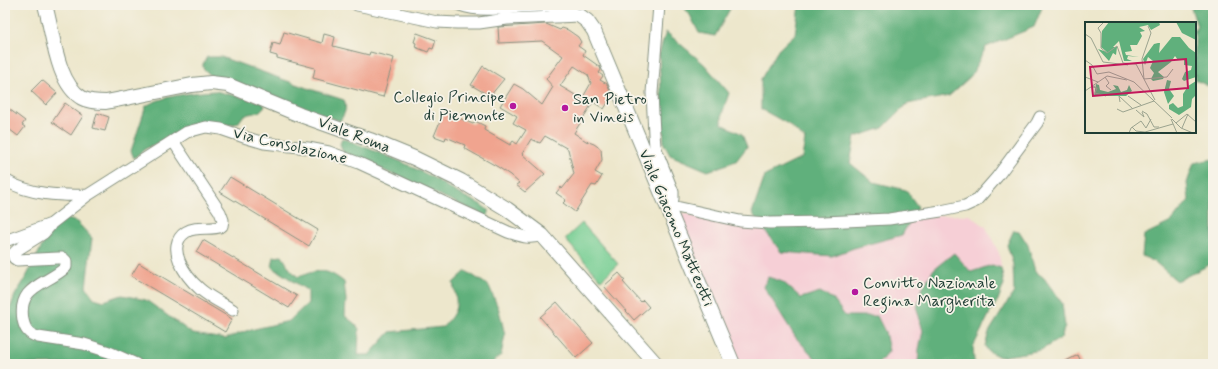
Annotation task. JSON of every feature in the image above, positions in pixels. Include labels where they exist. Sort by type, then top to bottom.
[{"type":"street","name":"Viale Roma","points":[[45,5],[56,56],[68,83],[74,92],[83,98],[106,102],[192,85],[211,83],[228,85],[300,115],[370,140],[414,158],[461,181],[507,210],[542,235],[656,364]]},
{"type":"street","points":[[357,5],[437,22],[457,23],[480,23],[507,19],[580,16]]},
{"type":"street","points":[[460,5],[470,8],[487,9],[509,9],[535,6],[554,7],[562,8],[580,16]]},
{"type":"street","points":[[659,5],[652,93],[653,120],[655,146],[673,192],[673,199],[668,206],[740,221],[770,223],[824,222],[889,218],[965,206],[976,201],[997,177],[1040,117]]},
{"type":"street","name":"Viale Giacomo Matteotti","points":[[580,16],[587,21],[594,31],[733,364]]},
{"type":"street","name":"Via Consolazione","points":[[51,224],[88,195],[187,132],[206,127],[221,129],[264,143],[329,152],[359,163],[508,232],[533,238],[542,235]]},
{"type":"street","points":[[173,141],[220,212],[223,220],[222,226],[218,228],[199,228],[187,231],[181,236],[176,246],[177,257],[186,274],[200,289],[233,310]]},
{"type":"street","points":[[5,180],[12,185],[23,189],[54,194],[88,195]]},
{"type":"street","points":[[5,241],[51,224]]},
{"type":"street","points":[[51,224],[44,233],[13,254],[14,258],[18,260],[63,258],[66,261],[66,267],[60,274],[32,288],[26,295],[22,312],[25,328],[30,335],[84,344],[109,352],[136,364]]},
{"type":"shaded area","name":"Convitto Nazionale Regina Margherita","points":[[676,212],[752,224],[970,215],[986,227],[999,253],[1004,284],[931,364],[739,364]]},
{"type":"green space","points":[[682,5],[732,5],[715,36],[699,33],[690,15]]},
{"type":"green space","points":[[799,5],[1043,5],[1034,27],[986,47],[971,76],[949,96],[907,104],[883,128],[855,137],[850,163],[873,182],[906,190],[918,207],[902,235],[854,248],[832,256],[781,252],[752,213],[765,176],[802,158],[805,139],[788,124],[761,109],[761,79],[778,50],[795,34]]},
{"type":"green space","points":[[1190,5],[1213,5],[1213,88],[1196,80],[1197,26]]},
{"type":"green space","points":[[666,32],[704,64],[729,93],[722,114],[722,124],[742,134],[747,147],[736,161],[708,171],[670,155],[664,144],[659,54]]},
{"type":"green space","points":[[207,57],[221,57],[344,100],[344,113],[340,121],[211,76],[203,68],[203,64]]},
{"type":"green space","points":[[215,91],[262,102],[265,106],[259,112],[244,115],[238,123],[231,125],[196,123],[145,149],[134,158],[131,151],[146,106],[169,97]]},
{"type":"green space","points":[[342,138],[402,162],[432,177],[455,192],[480,204],[488,210],[488,216],[343,152],[340,144]]},
{"type":"green space","points":[[1213,159],[1213,263],[1177,281],[1155,262],[1142,256],[1144,235],[1171,222],[1189,200],[1187,183],[1194,163]]},
{"type":"green space","points":[[67,219],[77,222],[92,238],[86,287],[94,298],[104,301],[122,295],[146,300],[193,334],[225,339],[246,331],[289,321],[308,303],[308,291],[272,267],[274,257],[282,256],[290,269],[298,277],[312,272],[322,271],[338,277],[344,282],[346,300],[345,316],[359,329],[358,355],[369,355],[390,332],[443,327],[452,316],[456,307],[456,297],[453,283],[466,271],[489,286],[499,310],[505,335],[501,355],[491,364],[210,364],[191,362],[187,364],[14,364],[5,350],[5,328],[8,314],[15,295],[54,224]]},
{"type":"green space","points":[[582,223],[618,264],[601,280],[565,239]]},
{"type":"green space","points":[[1014,230],[1019,231],[1028,245],[1035,271],[1044,278],[1062,303],[1065,326],[1061,338],[1041,350],[1000,357],[988,351],[985,346],[989,332],[1014,292],[1013,264],[1007,245]]},
{"type":"green space","points":[[954,253],[971,272],[992,265],[1001,268],[1004,284],[998,300],[973,347],[975,364],[918,364],[919,349],[923,331],[917,309],[921,290],[934,269]]},
{"type":"green space","points":[[768,277],[783,282],[801,298],[820,292],[833,299],[845,316],[877,316],[885,332],[889,351],[878,364],[847,361],[830,364],[815,358],[796,338],[764,287]]},
{"type":"building","points":[[546,24],[560,30],[562,28],[568,30],[578,37],[581,42],[578,46],[585,51],[583,55],[600,67],[601,70],[599,73],[603,76],[600,80],[607,84],[612,96],[604,109],[593,102],[574,133],[601,149],[602,160],[595,172],[602,176],[596,186],[592,185],[575,212],[563,203],[566,200],[556,193],[561,187],[562,189],[574,174],[568,149],[545,136],[540,143],[531,139],[522,154],[545,174],[525,192],[516,185],[519,183],[510,175],[464,148],[465,145],[446,137],[445,140],[434,136],[444,112],[473,124],[475,121],[485,126],[484,130],[510,145],[513,141],[517,144],[526,130],[513,123],[517,116],[500,106],[514,84],[523,89],[542,105],[553,87],[546,79],[563,56],[542,41],[499,43],[498,27]],"holes":[[[574,66],[588,75],[591,83],[582,99],[560,86]]]},
{"type":"building","points":[[284,32],[322,43],[324,34],[335,37],[333,46],[369,55],[370,52],[394,58],[383,97],[313,78],[315,68],[277,58],[277,56],[270,54],[273,43],[280,45]]},
{"type":"building","points":[[417,33],[436,40],[433,49],[430,48],[428,52],[415,47],[416,43],[414,42]]},
{"type":"building","points":[[483,66],[504,79],[490,96],[471,85]]},
{"type":"building","points":[[42,80],[57,93],[46,105],[31,91]]},
{"type":"building","points":[[65,103],[83,116],[71,135],[52,122]]},
{"type":"building","points":[[5,106],[25,121],[22,125],[25,127],[18,136],[5,126]]},
{"type":"building","points":[[97,113],[109,117],[105,131],[93,128]]},
{"type":"building","points":[[230,177],[318,230],[309,246],[220,192]]},
{"type":"building","points":[[203,240],[297,296],[289,308],[196,252]]},
{"type":"building","points":[[139,263],[232,319],[225,332],[131,276]]},
{"type":"building","points":[[619,273],[625,280],[623,282],[641,302],[643,300],[649,307],[634,320],[604,286]]},
{"type":"building","points":[[557,302],[593,343],[576,358],[540,317]]},
{"type":"building","points":[[1078,355],[1082,364],[1060,364]]},
{"type":"place","name":"Collegio Principe di Piemonte","points":[[513,106]]},
{"type":"place","name":"San Pietro in Vineis","points":[[565,108]]},
{"type":"place","name":"Convitto Nazionale Regina Margherita","points":[[855,292]]}]
